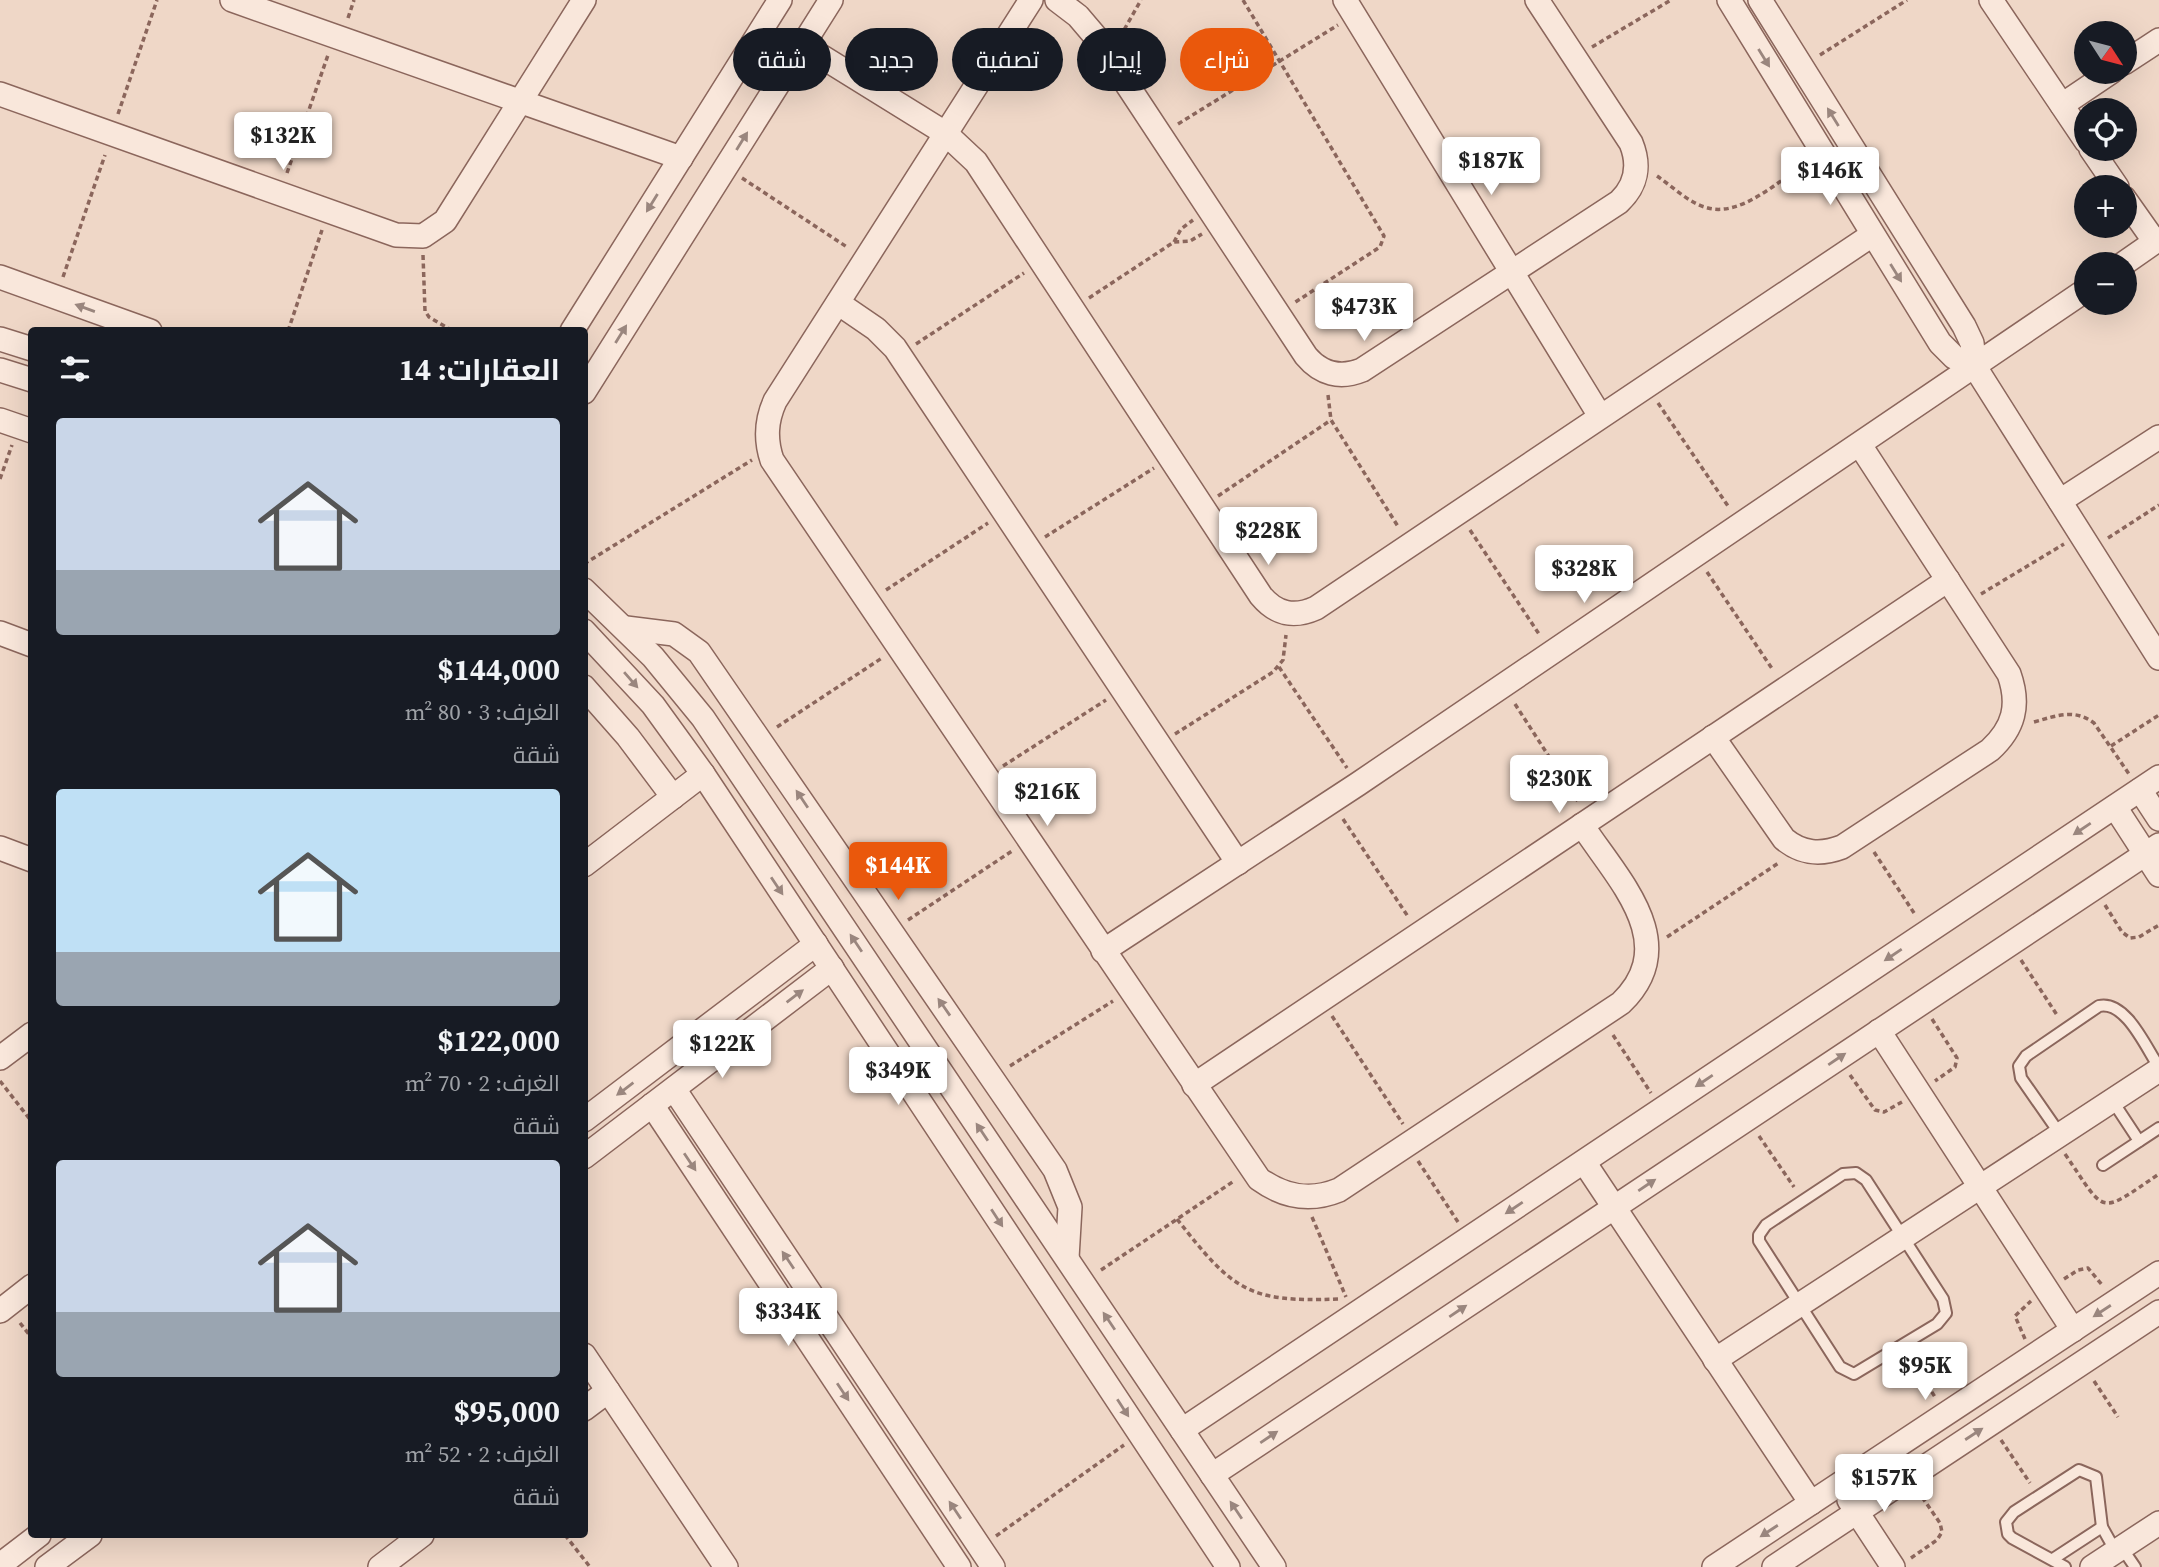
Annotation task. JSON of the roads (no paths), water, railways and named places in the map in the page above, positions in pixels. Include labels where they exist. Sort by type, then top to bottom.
[{"type":"street","points":[[232,0],[681,158]]},
{"type":"street","points":[[0,94],[396,235],[423,236],[445,221],[584,0]]},
{"type":"street","points":[[575,327],[780,0]]},
{"type":"street","points":[[813,28],[831,0]]},
{"type":"street","points":[[1031,0],[771,410],[767,430],[769,450],[772,460],[1251,1170],[1280,1192],[1304,1197],[1339,1190],[1601,1016],[1632,992],[1641,979],[1648,949],[1640,913],[1586,822]]},
{"type":"street","points":[[1057,0],[1087,25],[1278,314],[1313,364],[1331,374],[1353,374],[1363,370],[1619,202],[1631,188],[1637,162],[1631,143],[1537,0]]},
{"type":"street","points":[[1728,0],[1940,343],[1954,357],[1975,366]]},
{"type":"street","points":[[1760,0],[1964,326],[1972,343],[1975,366],[2159,658]]},
{"type":"street","points":[[1991,0],[2074,122]]},
{"type":"street","points":[[1350,8],[1600,416]]},
{"type":"street","points":[[2137,54],[2159,40]]},
{"type":"street","points":[[831,62],[945,134],[976,162],[1261,596],[1268,604],[1285,614],[1306,613],[1315,608],[1872,235]]},
{"type":"street","points":[[2062,104],[2093,84]]},
{"type":"street","points":[[588,385],[774,91]]},
{"type":"street","points":[[2137,215],[2157,241],[2137,255]]},
{"type":"street","points":[[0,277],[139,327]]},
{"type":"street","points":[[1103,951],[1332,802],[2074,298]]},
{"type":"street","points":[[838,303],[883,335],[900,355],[1238,863]]},
{"type":"street","points":[[0,339],[28,348]]},
{"type":"street","points":[[0,370],[28,379]]},
{"type":"street","points":[[1713,737],[1778,832],[1799,849],[1821,853],[1832,851],[1862,834],[1990,750],[2009,729],[2016,702],[2010,674],[1860,445]]},
{"type":"street","points":[[2060,501],[2156,445]]},
{"type":"street","points":[[1194,1085],[1948,580]]},
{"type":"street","points":[[588,594],[626,628],[703,718],[1274,1567]]},
{"type":"street","points":[[626,628],[664,632],[692,645],[761,737],[1062,1182],[1072,1221],[1066,1258]]},
{"type":"street","points":[[0,633],[28,644]]},
{"type":"street","points":[[588,635],[646,697],[703,774],[1228,1567]]},
{"type":"street","points":[[588,692],[628,737],[673,797]]},
{"type":"street","points":[[588,861],[703,774]]},
{"type":"street","points":[[1182,1430],[1351,1307],[1469,1238],[2150,783],[2159,818]]},
{"type":"street","points":[[2115,807],[2152,849],[2159,875]]},
{"type":"street","points":[[755,853],[783,835]]},
{"type":"street","points":[[0,848],[28,858]]},
{"type":"street","points":[[1212,1475],[2152,849]]},
{"type":"street","points":[[588,1117],[816,944]]},
{"type":"street","points":[[588,1154],[832,968]]},
{"type":"street","points":[[1879,1031],[2073,1330]]},
{"type":"street","points":[[0,1058],[28,1037]]},
{"type":"street","points":[[1715,1360],[2159,1068]]},
{"type":"street","points":[[674,1089],[993,1567]]},
{"type":"street","points":[[652,1105],[959,1567]]},
{"type":"street","points":[[1584,1162],[1811,1503]]},
{"type":"street","points":[[1714,1567],[2159,1273]]},
{"type":"street","points":[[0,1311],[28,1289]]},
{"type":"street","points":[[1774,1567],[2159,1312]]},
{"type":"street","points":[[588,1361],[726,1567]]},
{"type":"street","points":[[588,1406],[608,1391]]},
{"type":"street","points":[[1839,1485],[1857,1512],[1900,1564]]},
{"type":"street","points":[[2092,1567],[2159,1523]]},
{"type":"street","points":[[0,1565],[35,1538]]},
{"type":"street","points":[[47,1567],[86,1538]]},
{"type":"street","points":[[380,1567],[418,1538]]},
{"type":"lane","points":[[2060,1134],[2019,1072],[2022,1060],[2099,1006],[2111,1005],[2122,1012],[2159,1068]]},
{"type":"lane","points":[[2112,1100],[2139,1141]]},
{"type":"lane","points":[[2103,1165],[2159,1128]]},
{"type":"lane","points":[[1856,1173],[1866,1180],[1903,1237],[1943,1299],[1946,1313],[1942,1319],[1860,1374],[1848,1374],[1840,1367],[1799,1305],[1762,1247],[1759,1235],[1766,1225],[1843,1174],[1856,1173]]},
{"type":"lane","points":[[2065,1567],[2012,1538],[2005,1528],[2009,1516],[2079,1470],[2091,1473],[2098,1483],[2102,1527],[2135,1567]]},
{"type":"lane","points":[[2053,1559],[2102,1527]]}]
